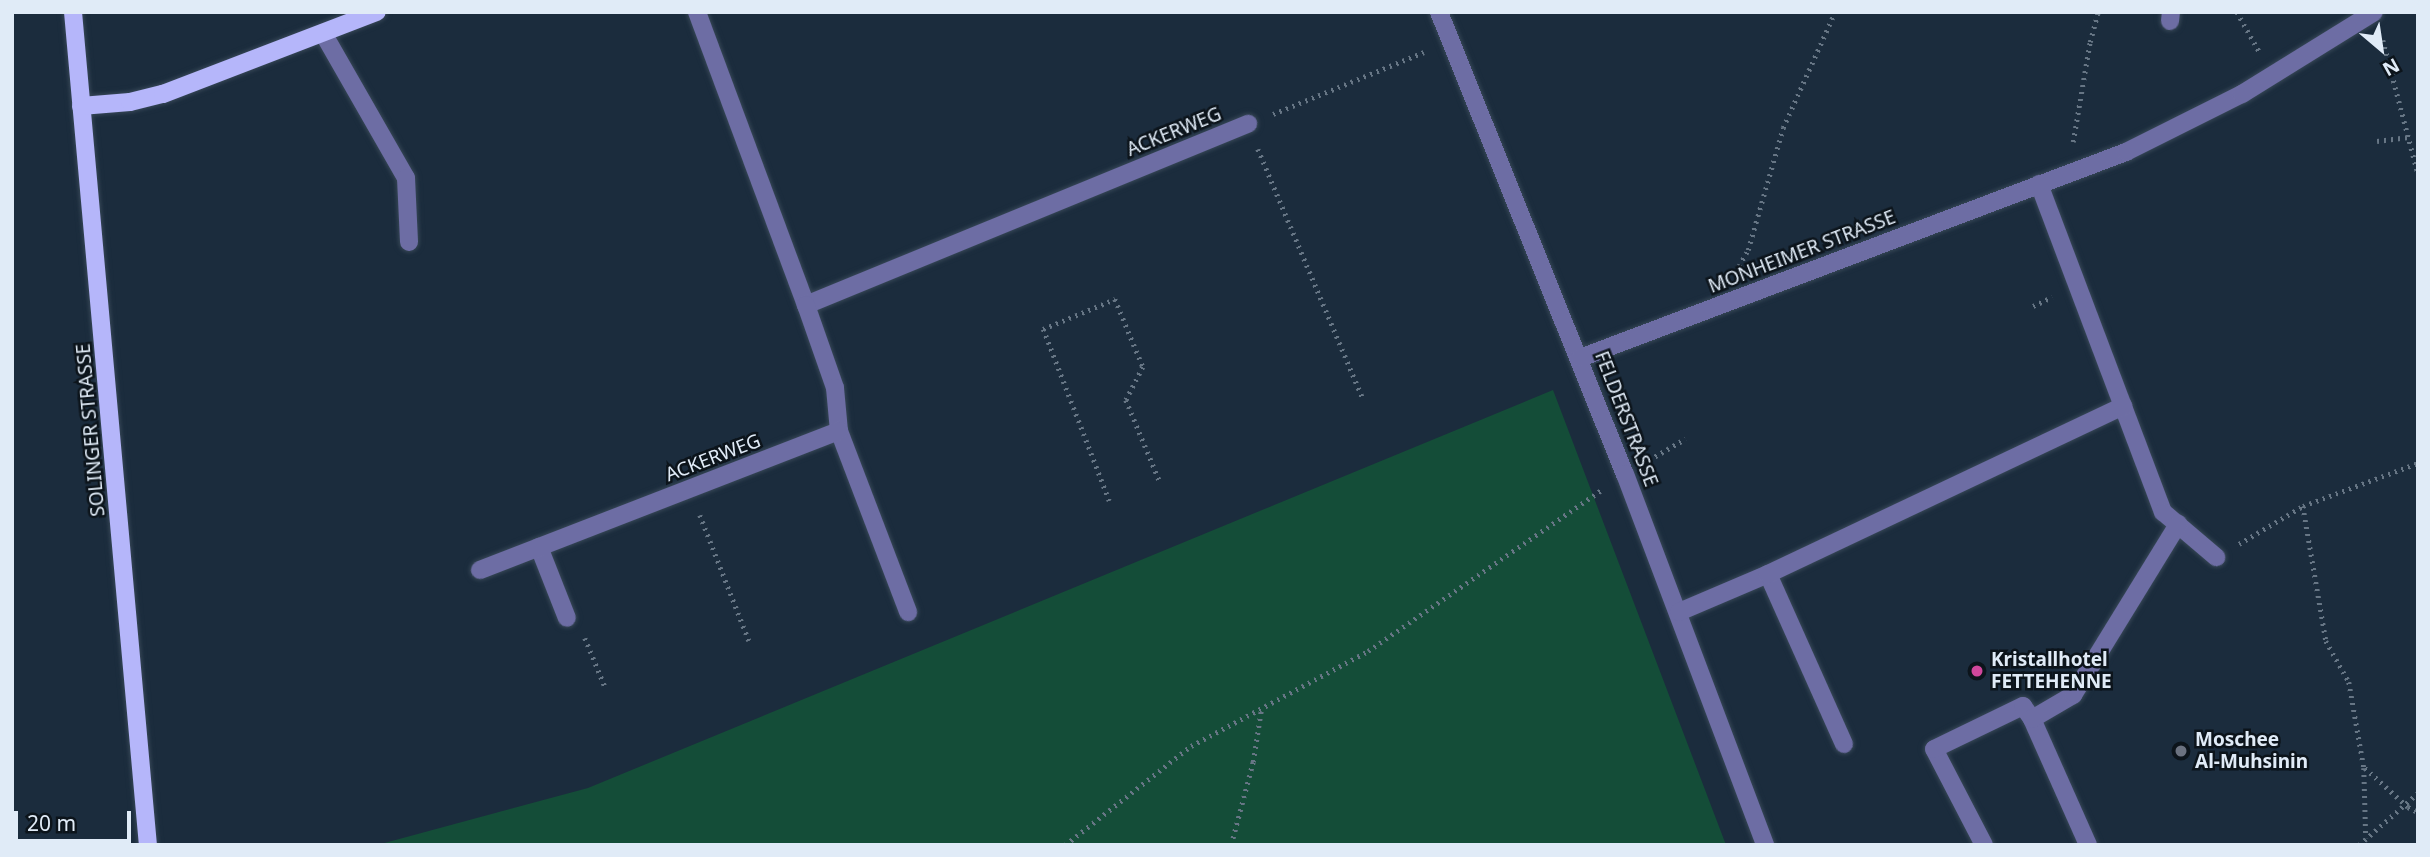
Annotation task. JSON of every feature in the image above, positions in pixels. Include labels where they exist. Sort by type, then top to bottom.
[{"type":"main road","name":"SOLINGER STRASSE","points":[[73,12],[148,845]]},
{"type":"main road","points":[[81,106],[130,102],[163,94],[377,12]]},
{"type":"street","points":[[697,12],[806,305],[835,388],[839,431],[908,612]]},
{"type":"street","name":"FELDERSTRASSE","points":[[1439,12],[1580,358],[1679,612],[1765,845]]},
{"type":"street","name":"MONHEIMER STRASSE","points":[[1580,358],[2126,152],[2242,94],[2374,12]]},
{"type":"street","points":[[323,33],[406,178],[409,242]]},
{"type":"street","name":"ACKERWEG","points":[[806,305],[1248,124]]},
{"type":"street","points":[[2039,184],[2163,512],[2216,557]]},
{"type":"street","points":[[1679,612],[1768,574],[2123,406]]},
{"type":"street","name":"ACKERWEG","points":[[480,570],[839,431]]},
{"type":"street","points":[[2032,719],[2073,695],[2178,524]]},
{"type":"street","points":[[539,547],[567,618]]},
{"type":"street","points":[[1768,574],[1844,744]]},
{"type":"street","points":[[1984,845],[1934,749],[2024,706],[2088,845]]},
{"type":"path","points":[[1745,296],[1735,273],[1748,250],[1783,128],[1835,12]]},
{"type":"path","points":[[2068,174],[2090,42],[2098,12]]},
{"type":"path","points":[[2237,12],[2272,75]]},
{"type":"path","points":[[2382,37],[2418,173]]},
{"type":"path","points":[[1362,397],[1248,124],[1451,41]]},
{"type":"path","points":[[2377,141],[2409,138]]},
{"type":"path","points":[[1109,501],[1043,329],[1115,299],[1143,367],[1126,400],[1160,482]]},
{"type":"path","points":[[1065,845],[1191,746],[1368,651],[1625,474],[1685,439]]},
{"type":"path","points":[[2216,557],[2303,506],[2418,463]]},
{"type":"path","points":[[690,489],[749,641]]},
{"type":"path","points":[[2303,506],[2326,641],[2349,682],[2364,768],[2366,838]]},
{"type":"path","points":[[567,618],[575,614],[606,689]]},
{"type":"path","points":[[1231,845],[1253,762],[1261,710]]},
{"type":"path","points":[[2364,768],[2404,804],[2418,812]]},
{"type":"path","points":[[2359,845],[2418,793]]},
{"type":"green space","points":[[1553,390],[1726,845],[377,845],[588,788]]},
{"type":"place","name":"Kristallhotel FETTEHENNE","points":[[1977,671]]},
{"type":"place","name":"Moschee Al-Muhsinin","points":[[2181,751]]}]
